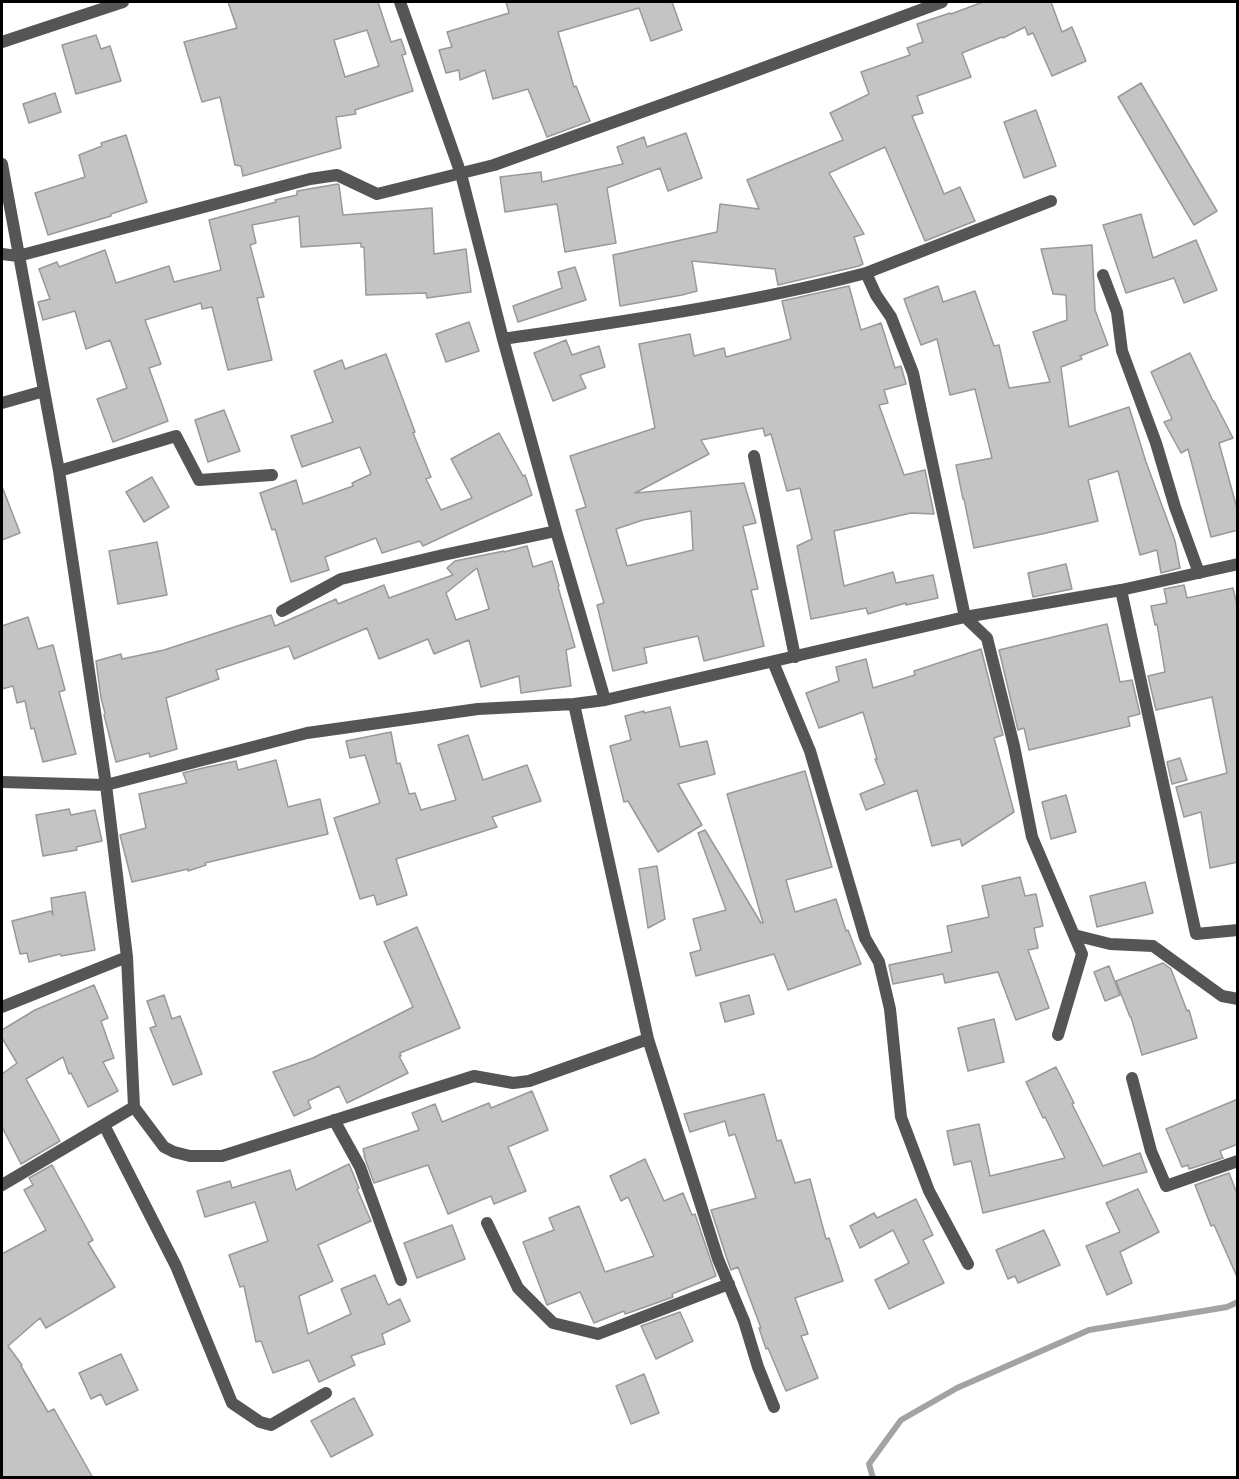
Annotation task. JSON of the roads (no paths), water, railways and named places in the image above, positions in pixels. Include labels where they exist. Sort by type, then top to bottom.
[{"type":"street","points":[[2,42],[123,2]]},
{"type":"street","points":[[400,2],[461,174],[503,339],[605,700]]},
{"type":"street","points":[[2,254],[18,256],[310,179],[337,175],[377,194],[506,162],[942,2]]},
{"type":"street","points":[[2,164],[59,471],[106,785],[127,957],[134,1107],[164,1147],[190,1156],[222,1156],[474,1076],[513,1083],[529,1081],[648,1040]]},
{"type":"street","points":[[503,339],[671,314],[866,273],[1051,201]]},
{"type":"street","points":[[866,273],[876,295],[891,317],[913,373],[965,617],[987,638],[1014,746],[1032,837],[1082,954],[1058,1035]]},
{"type":"street","points":[[1103,275],[1116,312],[1122,351],[1156,442],[1175,507],[1199,573]]},
{"type":"street","points":[[2,403],[44,391]]},
{"type":"street","points":[[59,471],[176,436],[199,480],[272,475]]},
{"type":"street","points":[[754,456],[795,657]]},
{"type":"street","points":[[282,611],[341,579],[556,531]]},
{"type":"street","points":[[2,782],[106,785],[307,733],[478,709],[605,700],[965,617],[1122,590],[1238,564]]},
{"type":"street","points":[[1122,590],[1196,934],[1238,930]]},
{"type":"street","points":[[773,662],[810,751],[865,938],[879,962],[890,1009],[901,1117],[929,1191],[968,1264]]},
{"type":"street","points":[[574,704],[648,1040],[718,1259],[744,1321],[758,1367],[774,1407]]},
{"type":"street","points":[[1074,935],[1110,944],[1153,946],[1222,996],[1238,999]]},
{"type":"street","points":[[2,1007],[127,957]]},
{"type":"street","points":[[1132,1077],[1151,1151],[1166,1186],[1238,1161]]},
{"type":"street","points":[[2,1185],[134,1107]]},
{"type":"street","points":[[334,1120],[360,1167],[401,1280]]},
{"type":"street","points":[[104,1125],[176,1266],[232,1403],[260,1422],[271,1425],[326,1393]]},
{"type":"street","points":[[487,1223],[518,1288],[553,1323],[598,1334],[729,1284]]},
{"type":"waterway","points":[[873,1478],[869,1464],[901,1420],[957,1388],[1089,1330],[1227,1307],[1238,1302]]}]
